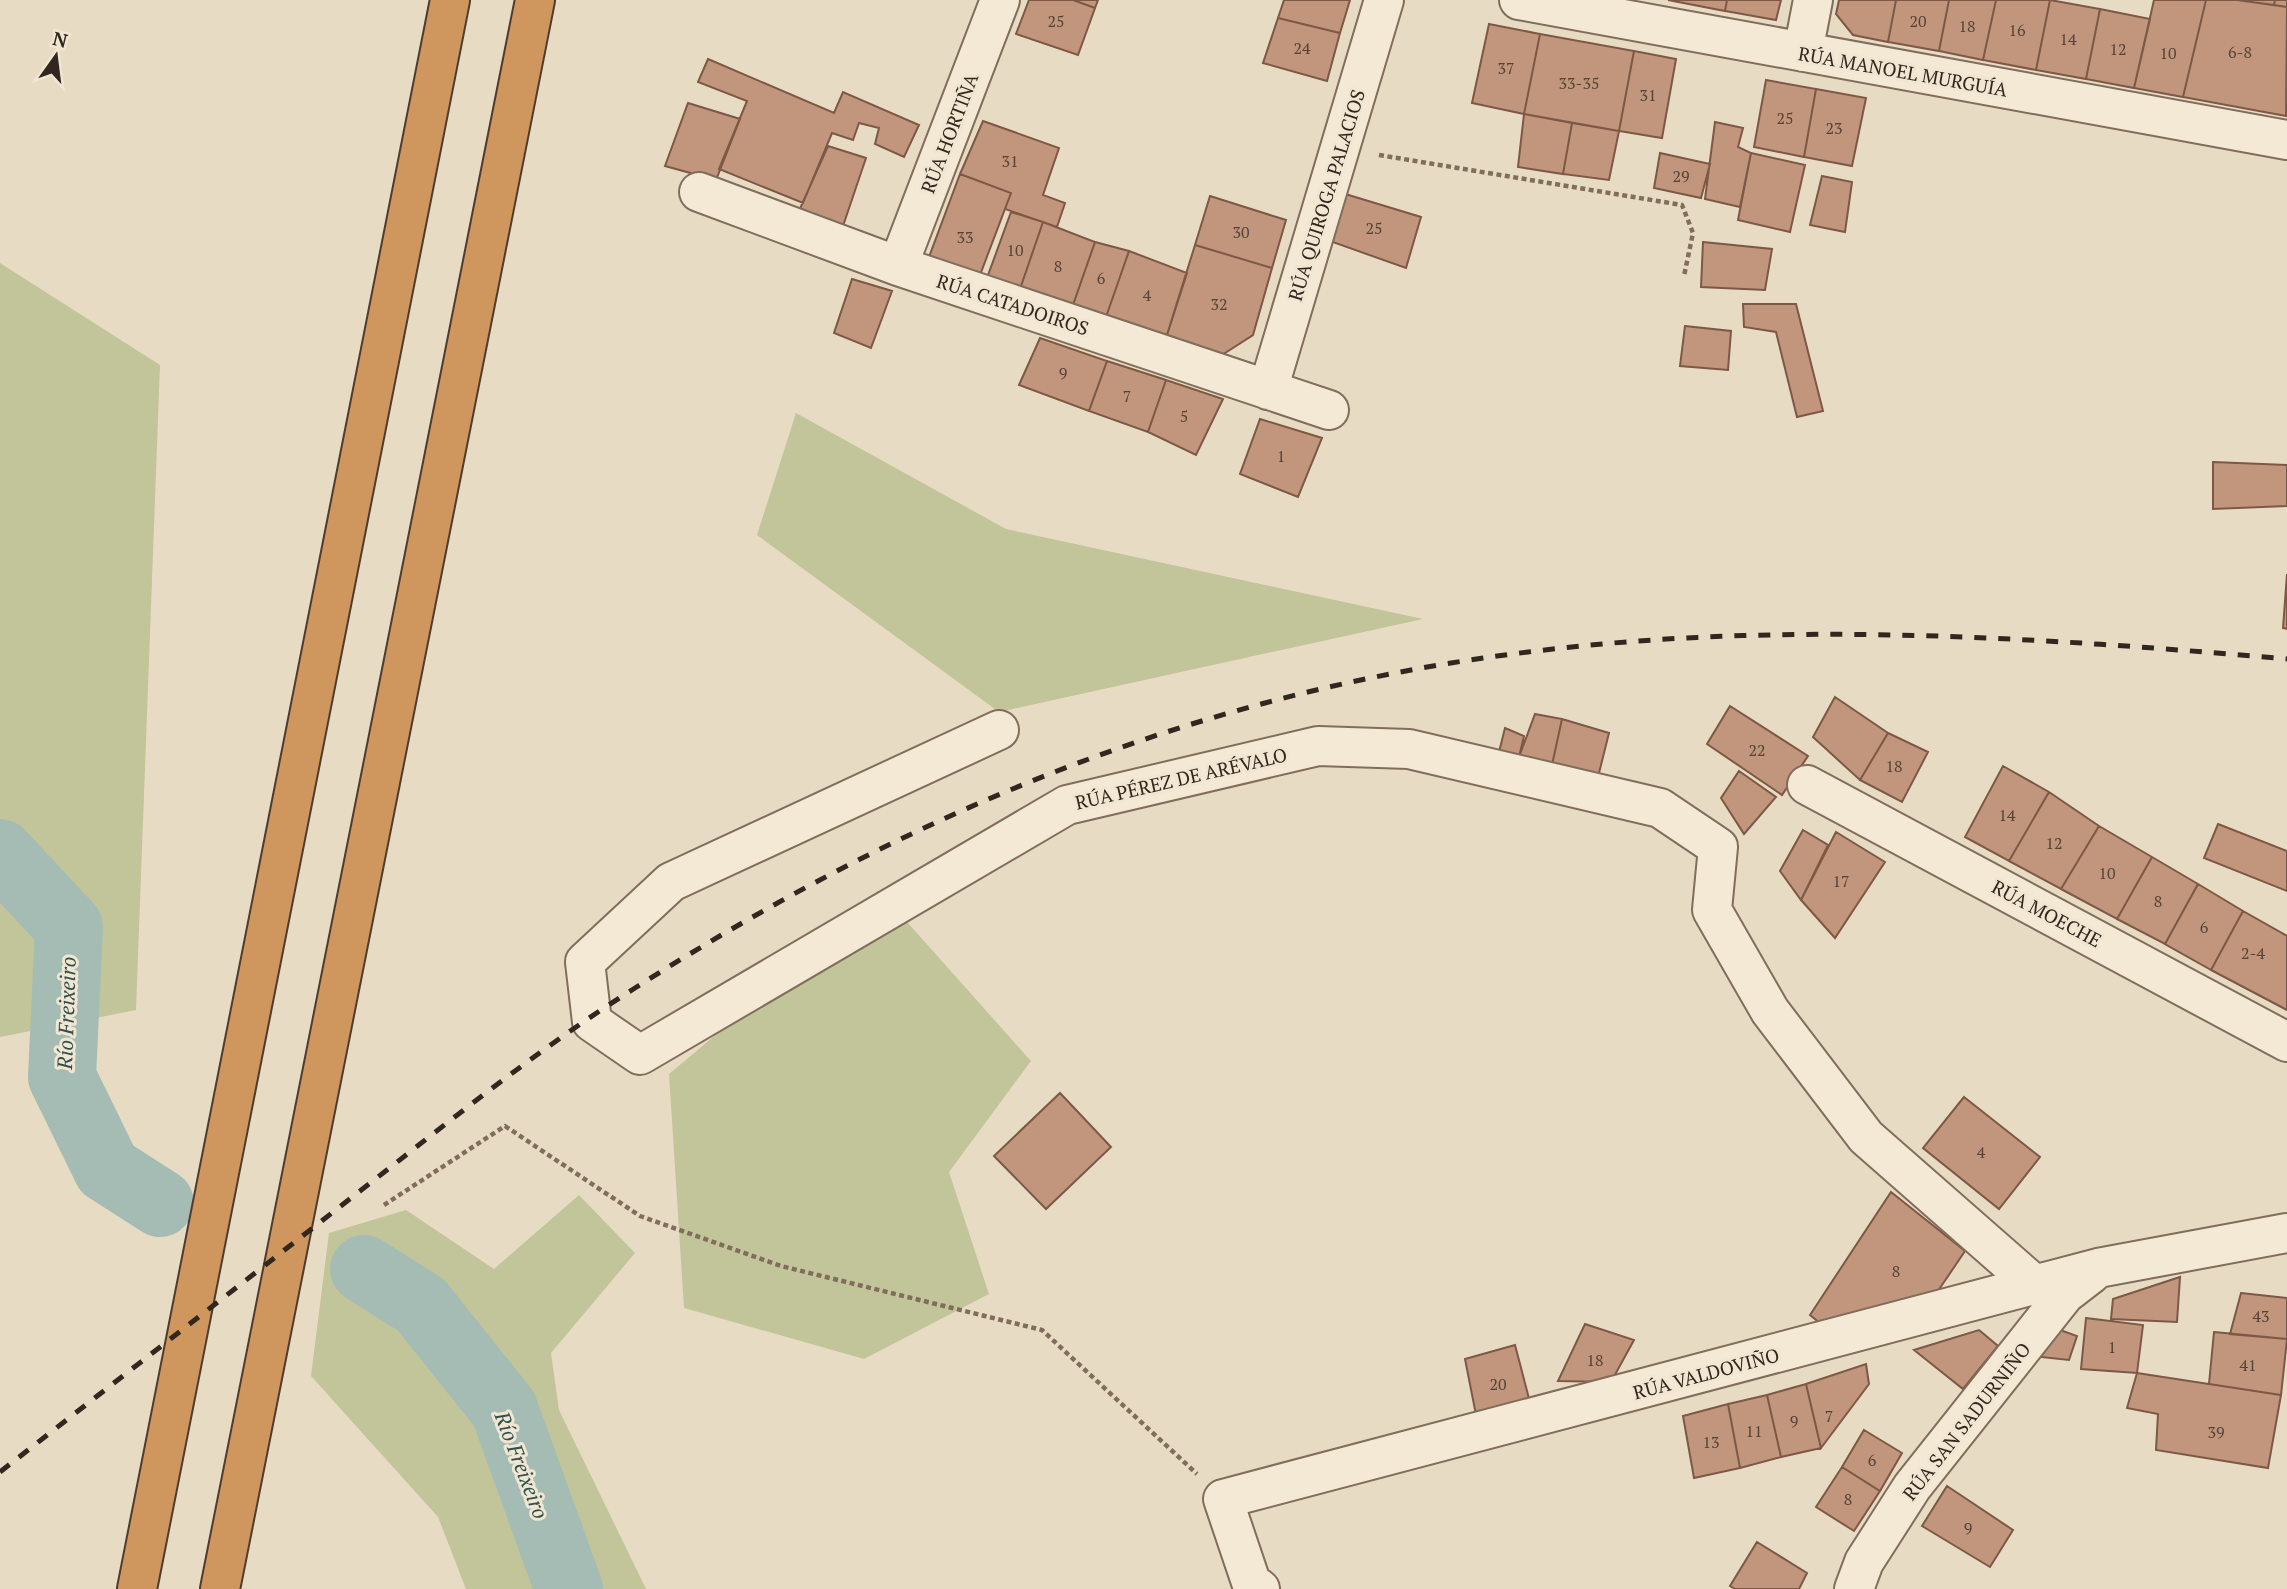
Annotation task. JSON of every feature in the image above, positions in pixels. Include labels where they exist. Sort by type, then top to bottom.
[{"type":"highway","points":[[137,1589],[450,0]]},
{"type":"highway","points":[[220,1589],[535,0]]},
{"type":"street","name":"RÚA HORTIÑA","points":[[898,266],[1000,0]]},
{"type":"street","name":"RÚA QUIROGA PALACIOS","points":[[1268,390],[1384,0]]},
{"type":"street","name":"RÚA MANOEL MURGUÍA","points":[[1519,0],[2287,140]]},
{"type":"street","points":[[1803,52],[1813,0]]},
{"type":"street","name":"RÚA CATADOIROS","points":[[699,192],[898,266],[1329,410]]},
{"type":"street","name":"RÚA PÉREZ DE ARÉVALO","points":[[999,730],[671,882],[585,962],[592,1022],[640,1055],[1067,805],[1318,746],[1409,749],[1660,808],[1718,847],[1712,910],[1770,1011],[1866,1137],[2037,1287]]},
{"type":"street","name":"RÚA MOECHE","points":[[1807,785],[2287,1042]]},
{"type":"street","name":"RÚA VALDOVIÑO","points":[[1223,1499],[2037,1287],[2098,1268],[2287,1233]]},
{"type":"street","name":"RÚA SAN SADURNIÑO","points":[[1854,1589],[1864,1562],[1912,1487],[2065,1294],[2098,1268]]},
{"type":"street","points":[[1223,1499],[1253,1587]]},
{"type":"path","points":[[1340,148],[1682,205],[1693,233],[1684,276]]},
{"type":"path","points":[[384,1205],[505,1126],[640,1216],[781,1266],[1042,1330],[1223,1499]]},
{"type":"green space","points":[[0,263],[160,365],[136,1010],[0,1037]]},
{"type":"green space","points":[[796,413],[1006,529],[1423,619],[999,712],[757,535]]},
{"type":"green space","points":[[883,895],[1031,1061],[949,1172],[989,1294],[864,1359],[684,1308],[669,1074]]},
{"type":"green space","points":[[579,1195],[635,1253],[551,1353],[559,1410],[646,1589],[466,1589],[438,1517],[311,1376],[329,1233],[406,1210],[494,1269]]},
{"type":"building","points":[[1029,0],[1073,0],[1095,8],[1078,55],[1016,34]]},
{"type":"building","points":[[1073,0],[1098,0],[1095,8]]},
{"type":"building","points":[[1284,0],[1350,0],[1340,33],[1278,18]]},
{"type":"building","points":[[1668,0],[1727,0],[1725,11]]},
{"type":"building","points":[[1727,0],[1781,0],[1776,20],[1725,11]]},
{"type":"building","points":[[1839,0],[1896,0],[1888,42],[1853,35],[1836,14]]},
{"type":"building","points":[[1896,0],[1949,0],[1939,51],[1888,42]]},
{"type":"building","points":[[1949,0],[1996,0],[1983,60],[1939,51]]},
{"type":"building","points":[[1996,0],[2050,0],[2036,70],[1983,60]]},
{"type":"building","points":[[2050,0],[2100,9],[2086,79],[2036,70]]},
{"type":"building","points":[[2154,0],[2206,0],[2183,97],[2134,88]]},
{"type":"building","points":[[2206,0],[2237,0],[2287,7],[2286,116],[2183,97]]},
{"type":"building","points":[[2237,0],[2275,0],[2274,5]]},
{"type":"building","points":[[2275,0],[2287,0],[2287,7],[2274,5]]},
{"type":"building","points":[[2100,9],[2150,19],[2134,88],[2086,79]]},
{"type":"building","points":[[1278,18],[1340,33],[1327,81],[1263,63]]},
{"type":"building","points":[[1489,24],[1540,34],[1524,114],[1472,103]]},
{"type":"building","points":[[1540,34],[1634,51],[1619,131],[1524,114]]},
{"type":"building","points":[[1634,51],[1676,59],[1662,138],[1619,131]]},
{"type":"building","points":[[708,59],[834,113],[843,92],[919,125],[904,157],[875,144],[879,128],[859,123],[853,140],[832,133],[803,203],[719,169],[747,101],[698,82]]},
{"type":"building","points":[[1766,80],[1816,89],[1804,157],[1754,147]]},
{"type":"building","points":[[1816,89],[1866,98],[1852,166],[1804,157]]},
{"type":"building","points":[[688,103],[740,119],[716,180],[665,166]]},
{"type":"building","points":[[1524,114],[1572,123],[1563,174],[1518,167]]},
{"type":"building","points":[[983,121],[1059,148],[1043,195],[1065,203],[1057,227],[1005,209],[1011,193],[960,174]]},
{"type":"building","points":[[1715,122],[1743,128],[1738,147],[1751,153],[1740,207],[1705,199]]},
{"type":"building","points":[[1572,123],[1619,131],[1609,180],[1563,174]]},
{"type":"building","points":[[828,146],[866,158],[842,229],[798,213]]},
{"type":"building","points":[[1660,153],[1710,164],[1701,198],[1654,188]]},
{"type":"building","points":[[1751,153],[1805,165],[1790,232],[1738,220]]},
{"type":"building","points":[[960,174],[1011,193],[977,283],[926,265]]},
{"type":"building","points":[[1822,176],[1852,182],[1845,232],[1810,225]]},
{"type":"building","points":[[1342,193],[1421,217],[1406,268],[1327,240]]},
{"type":"building","points":[[1210,196],[1286,220],[1272,268],[1195,245]]},
{"type":"building","points":[[1011,212],[1043,222],[1020,289],[987,278]]},
{"type":"building","points":[[1043,222],[1095,242],[1073,305],[1020,289]]},
{"type":"building","points":[[1095,242],[1129,251],[1106,317],[1073,305]]},
{"type":"building","points":[[1703,242],[1772,249],[1765,290],[1701,287]]},
{"type":"building","points":[[1195,245],[1272,268],[1253,335],[1222,355],[1167,335]]},
{"type":"building","points":[[1129,251],[1187,273],[1167,335],[1106,317]]},
{"type":"building","points":[[852,279],[892,291],[871,348],[834,333]]},
{"type":"building","points":[[1743,304],[1796,304],[1823,411],[1797,417],[1776,332],[1744,327]]},
{"type":"building","points":[[1685,326],[1731,331],[1728,370],[1680,366]]},
{"type":"building","points":[[1040,338],[1107,361],[1089,411],[1019,385]]},
{"type":"building","points":[[1107,361],[1166,380],[1148,432],[1089,411]]},
{"type":"building","points":[[1166,380],[1223,399],[1196,455],[1148,432]]},
{"type":"building","points":[[1260,419],[1322,438],[1298,497],[1240,474]]},
{"type":"building","points":[[2213,462],[2287,465],[2287,506],[2213,509]]},
{"type":"building","points":[[2287,574],[2287,629],[2283,628]]},
{"type":"building","points":[[1835,697],[1888,733],[1860,780],[1813,737]]},
{"type":"building","points":[[1730,706],[1808,756],[1782,795],[1707,744]]},
{"type":"building","points":[[1535,714],[1562,719],[1552,765],[1519,757]]},
{"type":"building","points":[[1562,719],[1609,733],[1598,777],[1552,765]]},
{"type":"building","points":[[1505,728],[1524,736],[1519,757],[1499,752]]},
{"type":"building","points":[[1888,733],[1928,752],[1902,802],[1860,780]]},
{"type":"building","points":[[2003,766],[2049,792],[2009,861],[1965,837]]},
{"type":"building","points":[[1739,771],[1776,797],[1744,834],[1721,798]]},
{"type":"building","points":[[2049,792],[2099,826],[2061,889],[2009,861]]},
{"type":"building","points":[[2218,824],[2287,851],[2287,891],[2204,858]]},
{"type":"building","points":[[2099,826],[2152,857],[2117,919],[2061,889]]},
{"type":"building","points":[[1803,830],[1828,845],[1801,900],[1780,871]]},
{"type":"building","points":[[1836,832],[1885,862],[1835,938],[1801,900]]},
{"type":"building","points":[[2152,857],[2198,884],[2165,944],[2117,919]]},
{"type":"building","points":[[2198,884],[2243,911],[2211,970],[2165,944]]},
{"type":"building","points":[[2243,911],[2287,936],[2287,1010],[2211,970]]},
{"type":"building","points":[[1060,1093],[1111,1147],[1046,1209],[994,1156]]},
{"type":"building","points":[[1964,1097],[2040,1157],[1999,1209],[1923,1148]]},
{"type":"building","points":[[1891,1192],[1965,1251],[1938,1291],[1821,1324],[1810,1315]]},
{"type":"building","points":[[2180,1277],[2177,1322],[2111,1319],[2113,1299]]},
{"type":"building","points":[[2241,1293],[2287,1298],[2287,1339],[2230,1334]]},
{"type":"building","points":[[2086,1318],[2143,1325],[2137,1373],[2081,1369]]},
{"type":"building","points":[[1585,1324],[1634,1340],[1611,1382],[1558,1381]]},
{"type":"building","points":[[1979,1330],[1998,1346],[1963,1389],[1914,1350]]},
{"type":"building","points":[[2060,1330],[2077,1336],[2069,1360],[2032,1356]]},
{"type":"building","points":[[2214,1332],[2287,1339],[2281,1395],[2209,1384]]},
{"type":"building","points":[[1515,1345],[1532,1410],[1478,1425],[1465,1359]]},
{"type":"building","points":[[1866,1364],[1869,1384],[1821,1448],[1806,1384]]},
{"type":"building","points":[[2137,1373],[2281,1395],[2268,1468],[2156,1450],[2158,1414],[2127,1408]]},
{"type":"building","points":[[1806,1384],[1821,1448],[1781,1457],[1767,1395]]},
{"type":"building","points":[[1767,1395],[1781,1457],[1740,1468],[1728,1404]]},
{"type":"building","points":[[1728,1404],[1740,1468],[1694,1478],[1683,1416]]},
{"type":"building","points":[[1864,1430],[1902,1453],[1880,1491],[1842,1467]]},
{"type":"building","points":[[1842,1467],[1880,1491],[1854,1531],[1816,1507]]},
{"type":"building","points":[[1947,1486],[2013,1530],[1990,1567],[1922,1526]]},
{"type":"building","points":[[1757,1542],[1807,1573],[1799,1589],[1735,1589],[1730,1586]]},
{"type":"waterway","name":"Río Freixeiro","points":[[0,853],[69,927],[62,1077],[107,1169],[160,1203]]},
{"type":"waterway","name":"Río Freixeiro","points":[[364,1269],[421,1305],[504,1409],[569,1589]]},
{"type":"railway","points":[[0,1472],[461,1112],[599,1011],[739,925],[845,867],[953,815],[1062,769],[1175,729],[1289,697],[1407,671],[1528,652],[1623,642],[1717,636],[1908,635],[2098,644],[2287,659]]}]
